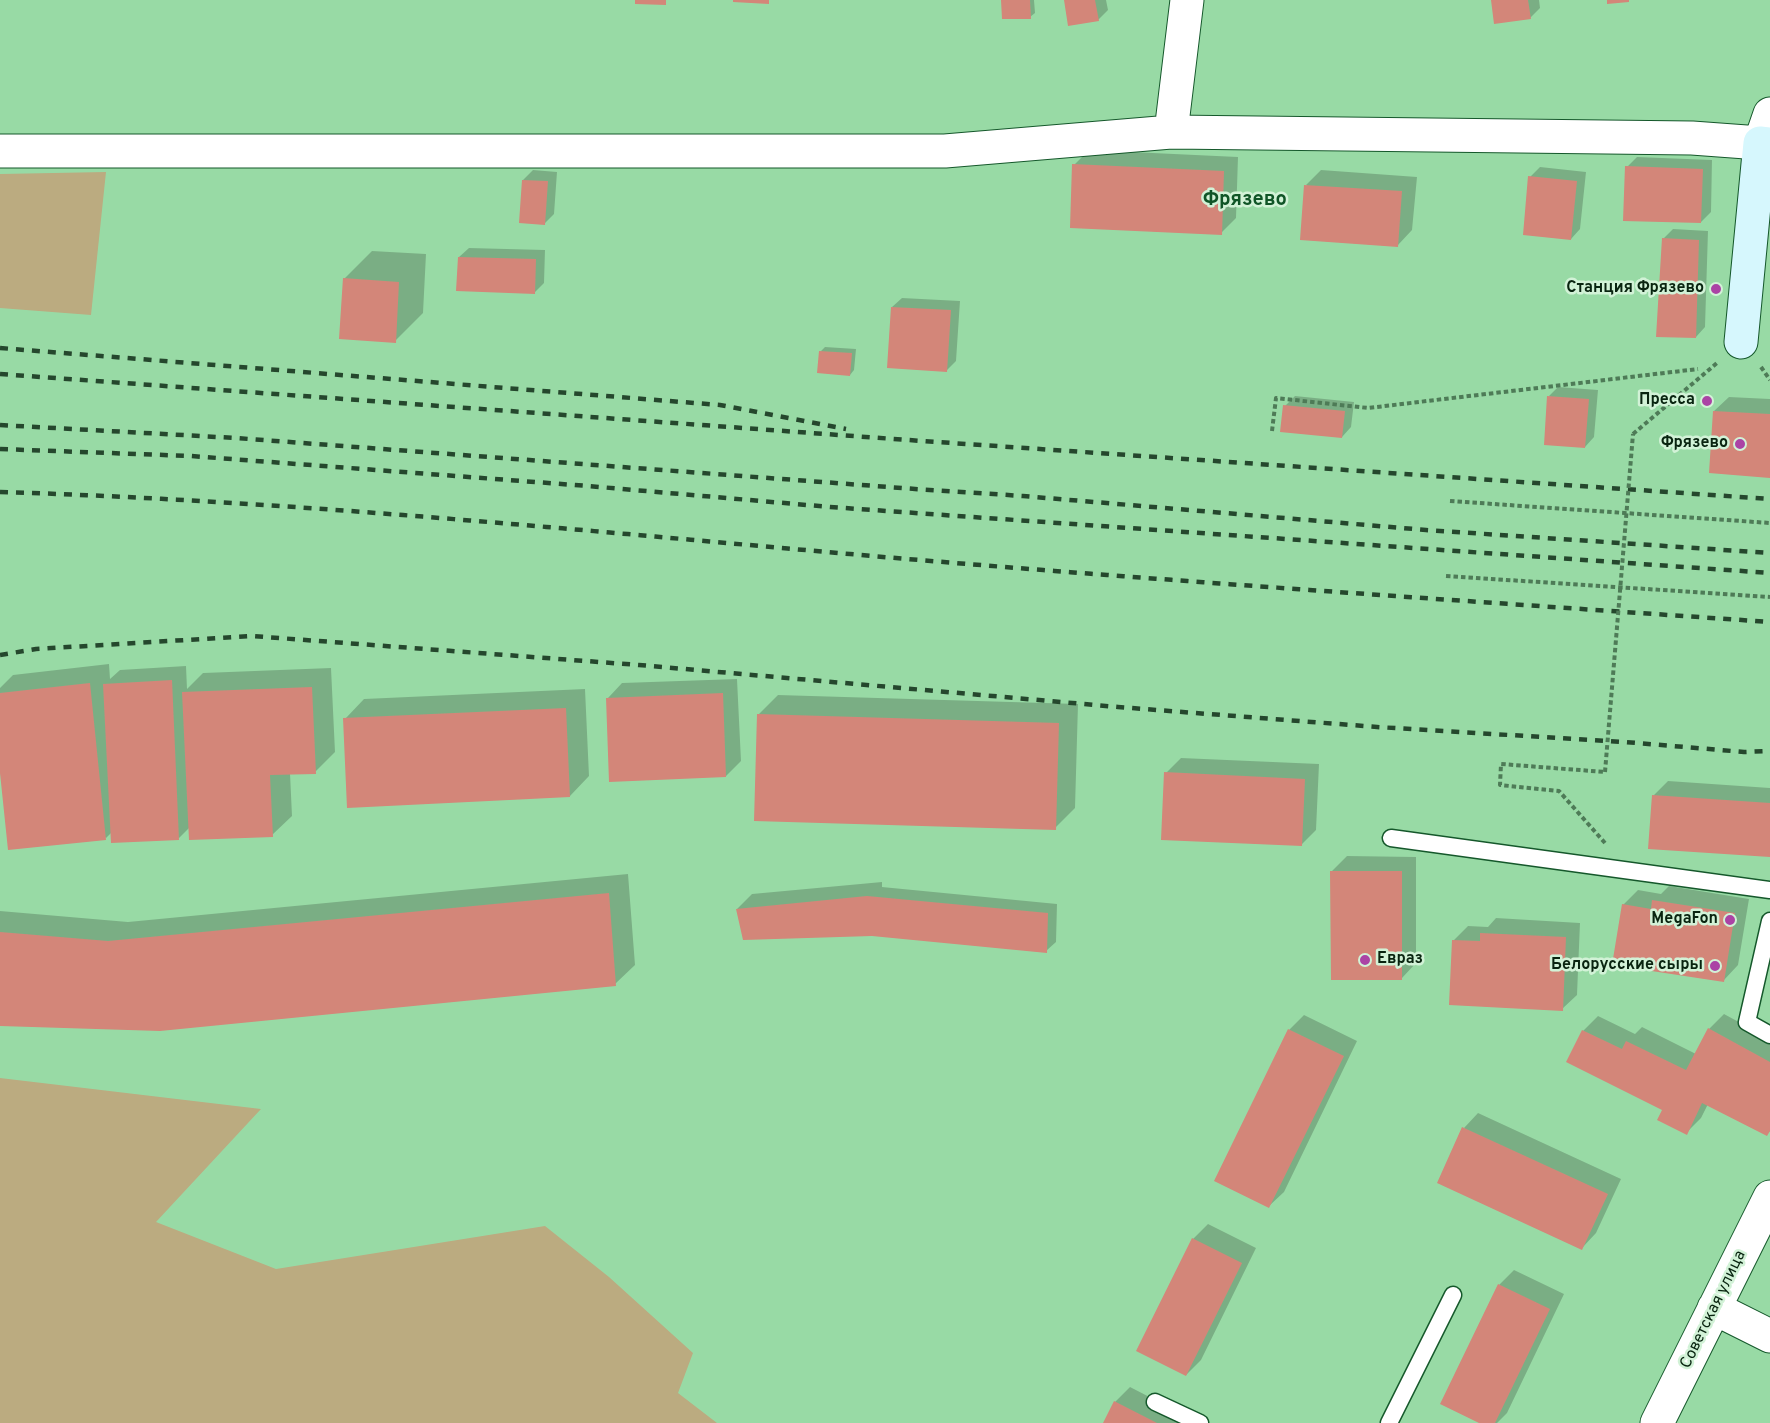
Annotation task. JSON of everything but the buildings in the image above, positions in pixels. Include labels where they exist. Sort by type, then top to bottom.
[{"type":"street","points":[[1171,132],[1188,0]]},
{"type":"street","points":[[0,151],[945,151],[1171,132],[1692,138],[1767,134],[1742,342]]},
{"type":"street","name":"Советская улица","points":[[1657,1423],[1770,1197]]},
{"type":"street","points":[[1714,1308],[1770,1336]]},
{"type":"lane","points":[[1391,838],[1770,890]]},
{"type":"lane","points":[[1770,921],[1747,1022],[1770,1035]]},
{"type":"lane","points":[[1389,1423],[1453,1295]]},
{"type":"lane","points":[[1155,1402],[1200,1423]]},
{"type":"path","points":[[1629,871],[1559,791],[1500,785],[1501,764],[1605,772],[1633,434],[1742,342]]},
{"type":"path","points":[[1272,431],[1276,398],[1368,408],[1698,369]]},
{"type":"path","points":[[1450,501],[1770,523]]},
{"type":"path","points":[[1446,576],[1770,597]]},
{"type":"shaded area","points":[[106,172],[91,315],[0,308],[0,174]]},
{"type":"shaded area","points":[[0,1078],[261,1109],[156,1222],[276,1269],[545,1226],[609,1277],[693,1353],[678,1393],[717,1423],[0,1423]]},
{"type":"railway","points":[[0,348],[720,405],[846,429]]},
{"type":"railway","points":[[0,374],[908,440],[1770,499]]},
{"type":"railway","points":[[0,425],[236,438],[1023,496],[1426,530],[1770,553]]},
{"type":"railway","points":[[0,449],[191,456],[830,507],[1770,573]]},
{"type":"railway","points":[[0,492],[114,496],[341,510],[1015,568],[1770,622]]},
{"type":"railway","points":[[0,655],[36,649],[252,636],[639,665],[1377,727],[1625,742],[1744,752],[1770,751]]},
{"type":"place","name":"Станция Фрязево","points":[[1716,289]]},
{"type":"place","name":"Пресса","points":[[1707,401]]},
{"type":"place","name":"Фрязево","points":[[1740,444]]},
{"type":"place","name":"MegaFon","points":[[1730,920]]},
{"type":"place","name":"Евраз","points":[[1365,960]]},
{"type":"place","name":"Белорусские сыры","points":[[1715,966]]},
{"type":"district","name":"Фрязево","points":[[1245,201]]}]
